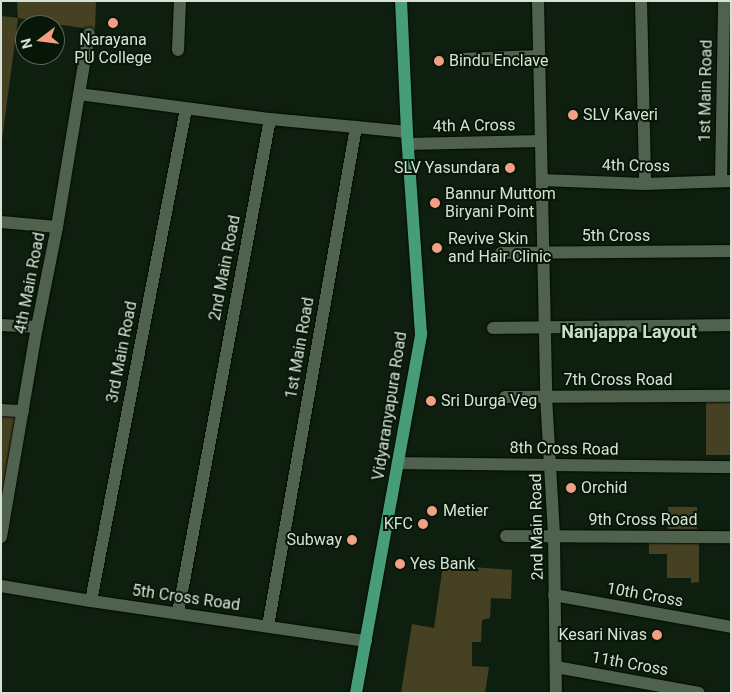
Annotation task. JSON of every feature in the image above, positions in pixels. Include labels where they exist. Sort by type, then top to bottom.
[{"type":"main road","name":"Vidyaranyapura Road","points":[[356,693],[421,334],[407,138],[401,1]]},
{"type":"street","points":[[178,50],[180,1]]},
{"type":"street","name":"2nd Main Road","points":[[538,1],[546,396],[554,536],[556,693]]},
{"type":"street","points":[[641,1],[645,184]]},
{"type":"street","name":"1st Main Road","points":[[724,1],[726,181]]},
{"type":"street","name":"4th Main Road","points":[[1,537],[37,327],[57,227],[89,34]]},
{"type":"street","points":[[459,59],[539,56]]},
{"type":"street","points":[[79,94],[186,109],[356,127],[407,138]]},
{"type":"street","name":"3rd Main Road","points":[[91,601],[186,109]]},
{"type":"street","name":"2nd Main Road","points":[[178,613],[270,119]]},
{"type":"street","name":"1st Main Road","points":[[268,626],[356,127]]},
{"type":"street","name":"4th A Cross","points":[[407,138],[541,142]]},
{"type":"street","name":"4th Cross","points":[[542,180],[645,184],[726,181]]},
{"type":"street","points":[[1,222],[57,227]]},
{"type":"street","name":"5th Cross","points":[[501,253],[731,252]]},
{"type":"street","points":[[1,325],[37,327]]},
{"type":"street","points":[[493,328],[731,325]]},
{"type":"street","name":"7th Cross Road","points":[[505,397],[731,396]]},
{"type":"street","points":[[1,410],[24,411]]},
{"type":"street","name":"8th Cross Road","points":[[398,463],[731,467]]},
{"type":"street","name":"9th Cross Road","points":[[506,536],[731,537]]},
{"type":"street","name":"5th Cross Road","points":[[1,586],[366,641]]},
{"type":"street","name":"10th Cross","points":[[554,595],[731,627]]},
{"type":"street","name":"11th Cross","points":[[556,667],[699,693]]},
{"type":"shaded area","points":[[17,1],[96,1],[95,30],[65,25],[65,15],[18,15]]},
{"type":"shaded area","points":[[1,16],[15,18],[15,41],[1,148]]},
{"type":"shaded area","points":[[706,402],[731,402],[731,455],[706,455]]},
{"type":"shaded area","points":[[1,416],[17,417],[1,506]]},
{"type":"shaded area","points":[[668,507],[697,507],[697,529],[668,529]]},
{"type":"shaded area","points":[[699,539],[699,582],[691,583],[691,578],[667,578],[667,554],[649,554],[649,540]]},
{"type":"shaded area","points":[[443,565],[512,570],[511,599],[491,598],[490,618],[482,620],[481,642],[472,642],[472,666],[489,667],[485,693],[401,693],[412,624],[434,628]]},
{"type":"place","name":"Narayana PU College","points":[[113,23]]},
{"type":"place","name":"Bindu Enclave","points":[[439,61]]},
{"type":"place","name":"SLV Kaveri","points":[[573,115]]},
{"type":"place","name":"SLV Yasundara","points":[[510,168]]},
{"type":"place","name":"Bannur Muttom Biryani Point","points":[[435,203]]},
{"type":"place","name":"Revive Skin and Hair Clinic","points":[[437,248]]},
{"type":"place","name":"Sri Durga Veg","points":[[431,401]]},
{"type":"place","name":"Orchid","points":[[571,488]]},
{"type":"place","name":"Metier","points":[[432,511]]},
{"type":"place","name":"KFC","points":[[423,524]]},
{"type":"place","name":"Subway","points":[[352,540]]},
{"type":"place","name":"Yes Bank","points":[[400,564]]},
{"type":"place","name":"Kesari Nivas","points":[[657,635]]},
{"type":"district","name":"Nanjappa Layout","points":[[629,332]]}]
